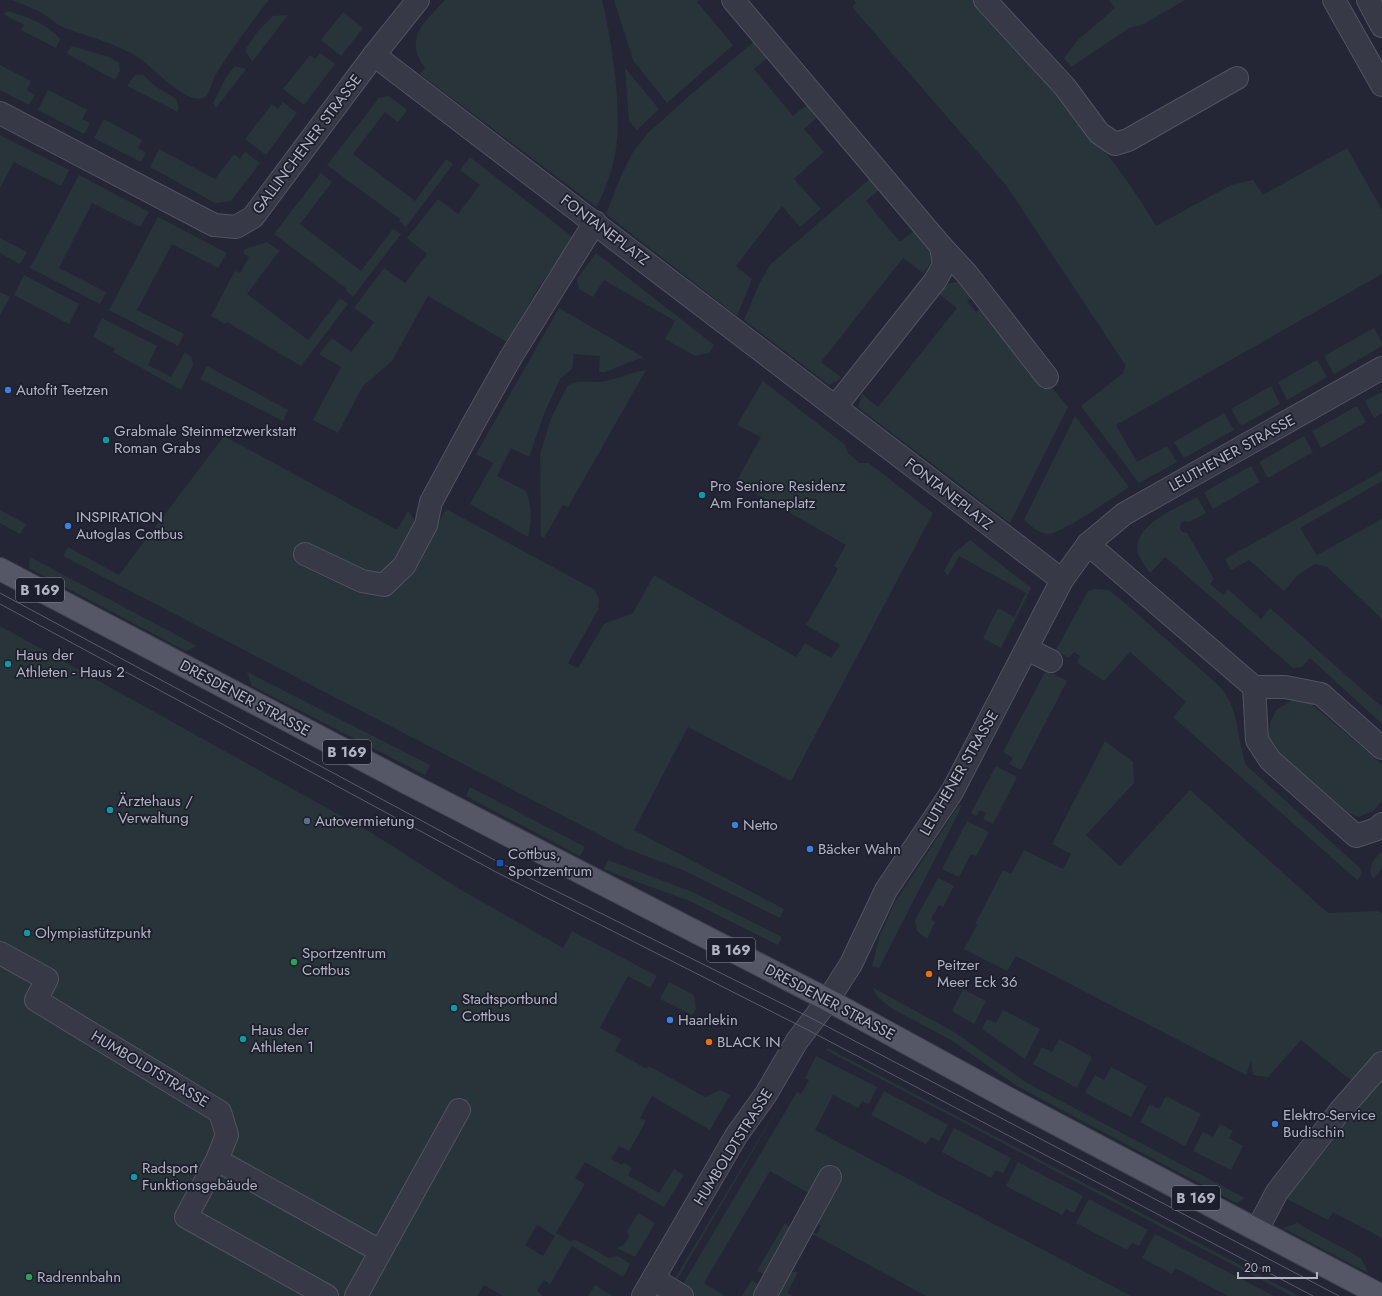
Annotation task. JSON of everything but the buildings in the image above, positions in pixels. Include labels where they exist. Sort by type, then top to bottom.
[{"type":"main road","name":"DRESDENER STRASSE","points":[[0,569],[408,784],[828,1000],[1382,1296]]},
{"type":"street","name":"GALLINCHENER STRASSE","points":[[0,113],[214,225],[236,227],[253,217],[374,54],[418,0]]},
{"type":"street","points":[[733,0],[941,246],[967,274],[1047,377]]},
{"type":"street","points":[[985,0],[1065,87],[1099,133],[1115,144],[1128,140],[1237,78]]},
{"type":"street","points":[[1334,0],[1382,85]]},
{"type":"street","points":[[1368,0],[1382,26]]},
{"type":"street","name":"FONTANEPLATZ","points":[[374,54],[1062,580]]},
{"type":"street","points":[[305,554],[362,581],[384,585],[404,566],[426,525],[431,502],[472,426],[511,357],[595,222]]},
{"type":"street","points":[[836,406],[935,281],[944,265],[941,246]]},
{"type":"street","name":"LEUTHENER STRASSE","points":[[828,1000],[850,964],[886,890],[933,822],[963,773],[1062,580],[1088,544],[1124,514],[1382,368]]},
{"type":"street","points":[[1088,544],[1254,687],[1285,688],[1321,694],[1382,748]]},
{"type":"street","points":[[1027,649],[1050,661]]},
{"type":"street","points":[[1254,687],[1257,740],[1270,760],[1356,836],[1377,829],[1382,824]]},
{"type":"street","name":"HUMBOLDTSTRASSE","points":[[0,954],[47,979],[36,1000],[220,1112],[227,1134],[217,1160],[186,1217],[327,1296]]},
{"type":"street","name":"HUMBOLDTSTRASSE","points":[[648,1287],[736,1136],[766,1094],[797,1040],[828,1000]]},
{"type":"street","points":[[1257,1230],[1277,1192],[1340,1111],[1382,1063]]},
{"type":"street","points":[[356,1296],[459,1110]]},
{"type":"street","points":[[217,1160],[380,1251]]},
{"type":"street","points":[[765,1296],[830,1177]]},
{"type":"street","points":[[648,1287],[682,1296]]},
{"type":"shaded area","points":[[11,0],[269,0],[241,36],[222,64],[206,96],[199,99],[181,92],[131,53],[62,27],[39,11]]},
{"type":"shaded area","points":[[445,0],[602,0],[615,74],[618,132],[611,172],[597,207],[420,74],[425,68],[416,48],[416,39],[424,24]]},
{"type":"shaded area","points":[[614,0],[699,0],[697,2],[733,45],[667,103],[633,60]]},
{"type":"shaded area","points":[[854,0],[973,0],[1046,81],[1093,137],[1137,195],[1156,226],[1231,185],[1253,180],[1263,195],[1347,148],[1382,210],[1382,274],[1116,425],[1137,462],[1167,446],[1177,462],[1139,483],[1081,406],[1122,374],[1126,366],[1006,185],[852,7],[856,3]]},
{"type":"shaded area","points":[[1109,0],[1185,0],[1144,24],[1129,28],[1071,67],[1064,58],[1078,40],[1115,8]]},
{"type":"shaded area","points":[[8,11],[30,19],[49,29],[60,39],[56,48],[21,30],[24,25],[3,14]]},
{"type":"shaded area","points":[[343,12],[363,28],[341,56],[321,40]]},
{"type":"shaded area","points":[[288,15],[252,62],[245,50],[258,31],[273,16]]},
{"type":"shaded area","points":[[756,40],[770,56],[754,69],[793,116],[809,103],[820,115],[804,129],[824,152],[794,179],[821,209],[800,227],[782,206],[736,266],[752,279],[737,316],[606,214],[621,176],[633,152],[647,134],[689,96]]},
{"type":"shaded area","points":[[72,46],[109,57],[119,63],[120,71],[115,80],[66,53]]},
{"type":"shaded area","points":[[320,53],[335,64],[304,105],[283,89],[310,55],[315,59]]},
{"type":"shaded area","points":[[0,65],[31,81],[27,90],[35,95],[29,105],[0,90]]},
{"type":"shaded area","points":[[235,66],[246,69],[216,108],[213,103],[227,76]]},
{"type":"shaded area","points":[[625,68],[659,109],[637,130],[629,121]]},
{"type":"shaded area","points":[[135,75],[143,75],[155,86],[176,99],[178,112],[127,86]]},
{"type":"shaded area","points":[[48,90],[87,110],[82,119],[90,123],[84,134],[38,110]]},
{"type":"shaded area","points":[[389,96],[407,110],[398,122],[385,112],[353,154],[415,201],[446,159],[453,164],[406,227],[399,221],[400,219],[327,165],[379,98]]},
{"type":"shaded area","points":[[283,102],[297,113],[266,155],[245,139],[272,104],[278,109]]},
{"type":"shaded area","points":[[104,119],[142,140],[138,148],[146,153],[141,162],[94,138]]},
{"type":"shaded area","points":[[0,135],[69,170],[61,186],[14,162],[0,188]]},
{"type":"shaded area","points":[[159,149],[215,179],[234,154],[240,159],[245,152],[260,163],[231,201],[215,203],[150,167]]},
{"type":"shaded area","points":[[470,157],[574,238],[540,285],[507,342],[428,296],[392,361],[363,386],[338,433],[313,420],[341,367],[319,354],[332,338],[351,352],[374,322],[354,308],[384,268],[405,283],[427,254],[407,238],[438,199],[458,214],[480,185],[460,170]]},
{"type":"shaded area","points":[[321,173],[332,182],[300,224],[361,271],[393,229],[401,234],[353,297],[346,291],[347,289],[274,234]]},
{"type":"shaded area","points":[[79,175],[149,212],[140,227],[92,203],[59,268],[106,292],[100,304],[30,268]]},
{"type":"shaded area","points":[[872,177],[881,188],[866,201],[900,242],[916,229],[933,253],[930,264],[923,273],[903,258],[821,362],[842,378],[829,385],[744,320],[760,282],[771,264]]},
{"type":"shaded area","points":[[158,217],[227,253],[218,268],[172,244],[137,310],[184,334],[178,346],[109,310]]},
{"type":"shaded area","points":[[0,238],[27,252],[20,264],[0,253]]},
{"type":"shaded area","points":[[267,242],[279,251],[247,294],[308,340],[340,298],[348,304],[301,366],[227,322],[225,324],[211,316],[235,271],[240,273],[249,257],[243,253],[245,249]]},
{"type":"shaded area","points":[[596,253],[714,345],[709,353],[695,356],[665,339],[675,321],[604,280],[593,297],[579,289],[577,279]]},
{"type":"shaded area","points":[[24,275],[79,304],[69,324],[14,295]]},
{"type":"shaded area","points":[[958,282],[964,285],[972,296],[967,301],[976,312],[981,308],[1043,389],[1049,384],[1068,407],[1010,523],[858,407],[862,394],[878,407],[957,308],[939,294],[949,283]]},
{"type":"shaded area","points":[[0,292],[10,297],[0,315]]},
{"type":"shaded area","points":[[559,308],[643,357],[605,372],[599,372],[600,356],[574,354],[572,369],[560,379],[544,414],[529,457],[511,448],[497,476],[526,491],[531,514],[528,537],[470,504],[493,463],[476,454]]},
{"type":"shaded area","points":[[102,318],[157,346],[148,365],[171,377],[185,352],[192,358],[193,365],[181,390],[113,352],[115,349],[93,337]]},
{"type":"shaded area","points":[[1374,328],[1382,342],[1382,346],[1334,374],[1324,356]]},
{"type":"shaded area","points":[[1317,360],[1327,377],[1287,400],[1278,382]]},
{"type":"shaded area","points":[[207,366],[288,410],[283,421],[200,379]]},
{"type":"shaded area","points":[[646,370],[568,507],[563,505],[544,538],[541,535],[540,455],[551,418],[568,385],[578,382],[606,381]]},
{"type":"shaded area","points":[[763,381],[845,445],[848,453],[860,463],[869,463],[933,513],[791,781],[688,727],[634,830],[784,909],[780,918],[685,871],[625,848],[63,556],[68,547],[119,575],[224,436],[397,530],[408,511],[414,519],[416,528],[407,578],[446,509],[595,590],[599,599],[598,610],[568,663],[578,668],[604,624],[633,613],[654,575],[796,657],[805,643],[831,658],[840,645],[806,625],[838,569],[834,566],[846,545],[736,482],[761,437],[737,425]]},
{"type":"shaded area","points":[[1271,386],[1280,404],[1241,426],[1231,409]]},
{"type":"shaded area","points":[[1382,392],[1382,413],[1374,418],[1365,401]]},
{"type":"shaded area","points":[[1357,406],[1366,422],[1321,448],[1312,431]]},
{"type":"shaded area","points":[[1224,413],[1234,430],[1184,458],[1174,442]]},
{"type":"shaded area","points":[[1075,416],[1129,487],[1064,528],[1048,534],[1035,529],[1024,520]]},
{"type":"shaded area","points":[[1304,436],[1313,452],[1268,478],[1259,462]]},
{"type":"shaded area","points":[[1251,466],[1260,482],[1213,509],[1204,492]]},
{"type":"shaded area","points":[[1382,471],[1382,481],[1300,528],[1317,555],[1382,519],[1382,619],[1327,567],[1315,564],[1298,575],[1284,591],[1249,560],[1231,570],[1225,559]]},
{"type":"shaded area","points":[[1197,497],[1206,513],[1189,522],[1185,521],[1181,523],[1180,528],[1182,532],[1187,533],[1214,579],[1210,584],[1223,595],[1228,589],[1261,619],[1270,608],[1382,707],[1382,724],[1310,658],[1302,667],[1293,668],[1165,557],[1150,573],[1137,552],[1139,540],[1144,531],[1169,511]]},
{"type":"shaded area","points":[[0,510],[26,524],[20,534],[0,523]]},
{"type":"shaded area","points":[[970,540],[1031,588],[1001,648],[983,638],[998,608],[1014,617],[1026,593],[959,556],[948,576],[944,571],[954,553]]},
{"type":"shaded area","points":[[30,557],[197,646],[186,651],[29,568]]},
{"type":"shaded area","points":[[1095,589],[1109,590],[1221,688],[1232,706],[1246,765],[1360,868],[1362,874],[1357,880],[1173,717],[1186,702],[1130,652],[1104,681],[1077,663],[1080,656],[1074,652],[1069,658],[1056,650],[1088,591]]},
{"type":"shaded area","name":"Sportzentrum Cottbus","points":[[0,626],[370,832],[458,888],[563,948],[572,931],[657,976],[650,988],[628,976],[600,1028],[621,1039],[615,1051],[647,1069],[649,1066],[705,1097],[720,1090],[730,1095],[710,1130],[652,1096],[640,1118],[646,1121],[629,1151],[619,1146],[611,1159],[622,1165],[624,1163],[632,1168],[628,1175],[659,1193],[674,1169],[684,1175],[664,1207],[585,1162],[575,1178],[585,1184],[556,1233],[570,1241],[576,1240],[609,1258],[618,1256],[630,1264],[623,1277],[572,1246],[550,1284],[544,1280],[537,1291],[543,1296],[503,1296],[484,1285],[477,1296],[0,1296]],"holes":[[[537,1225],[555,1236],[543,1256],[525,1245]]]},
{"type":"shaded area","points":[[1047,671],[1067,681],[1021,770],[1009,764],[1013,758],[1003,752],[1044,674]]},
{"type":"shaded area","points":[[247,672],[430,765],[425,775],[252,686]]},
{"type":"shaded area","points":[[1293,700],[1308,701],[1382,764],[1382,801],[1373,811],[1359,817],[1347,812],[1276,750],[1268,736],[1270,723],[1276,710]]},
{"type":"shaded area","points":[[1105,741],[1133,762],[1134,783],[1086,835],[1120,866],[1190,790],[1328,913],[1377,911],[1382,913],[1382,1238],[1333,1212],[1328,1220],[1285,1198],[1351,1116],[1352,1081],[1301,1040],[1268,1077],[1253,1075],[1251,1061],[1246,1075],[1016,956],[1007,971],[964,949],[977,925],[975,924],[1003,870],[1011,874],[1024,850],[1063,869],[1071,854],[1052,844]]},
{"type":"shaded area","points":[[996,766],[1017,777],[993,824],[983,819],[986,813],[980,810],[976,816],[971,813]]},
{"type":"shaded area","points":[[470,787],[585,847],[580,856],[466,796]]},
{"type":"shaded area","points":[[959,805],[962,806],[879,968],[872,966],[880,935],[895,902]]},
{"type":"shaded area","points":[[967,821],[989,832],[976,856],[971,854],[959,877],[942,869]]},
{"type":"shaded area","points":[[1382,851],[1382,869],[1373,879],[1371,867]]},
{"type":"shaded area","points":[[608,860],[695,893],[782,937],[778,945],[690,901],[615,874],[604,869]]},
{"type":"shaded area","points":[[938,878],[954,886],[943,907],[939,905],[931,919],[935,922],[927,939],[917,931],[915,920]]},
{"type":"shaded area","points":[[669,982],[694,995],[696,1009],[692,1015],[660,999]]},
{"type":"shaded area","points":[[872,987],[954,1032],[1027,1083],[1245,1198],[1236,1203],[1017,1086],[951,1040],[891,1008],[878,997]]},
{"type":"shaded area","points":[[963,989],[986,1001],[974,1024],[952,1011]]},
{"type":"shaded area","points":[[1003,1010],[1040,1029],[1025,1059],[982,1029],[987,1019],[996,1023]]},
{"type":"shaded area","points":[[1059,1039],[1092,1057],[1077,1088],[1033,1064],[1042,1047],[1052,1052]]},
{"type":"shaded area","points":[[827,1048],[1299,1296],[1292,1296],[826,1050]]},
{"type":"shaded area","points":[[816,1056],[877,1087],[869,1104],[862,1101],[858,1108],[833,1095],[815,1130],[1131,1296],[926,1296],[818,1237],[812,1234],[806,1235],[809,1230],[817,1234],[821,1226],[814,1221],[812,1195],[770,1171],[704,1283],[725,1296],[692,1296],[683,1284],[797,1092],[801,1094],[809,1080],[805,1078]]},
{"type":"shaded area","points":[[1111,1067],[1147,1086],[1131,1117],[1085,1093],[1095,1075],[1104,1080]]},
{"type":"shaded area","points":[[788,1091],[781,1103],[677,1280],[675,1278]]},
{"type":"shaded area","points":[[884,1091],[948,1125],[939,1141],[931,1137],[926,1144],[871,1115]]},
{"type":"shaded area","points":[[1166,1096],[1201,1114],[1185,1146],[1140,1122],[1150,1104],[1159,1109]]},
{"type":"shaded area","points":[[1220,1124],[1233,1131],[1229,1138],[1243,1146],[1231,1170],[1193,1151],[1203,1132],[1213,1137]]},
{"type":"shaded area","points":[[954,1128],[1011,1158],[1003,1173],[996,1170],[991,1178],[942,1152]]},
{"type":"shaded area","points":[[1018,1162],[1083,1196],[1074,1213],[1066,1209],[1062,1215],[1006,1186]]},
{"type":"shaded area","points":[[1089,1199],[1148,1230],[1139,1246],[1132,1243],[1127,1250],[1076,1223]]},
{"type":"shaded area","points":[[638,1213],[655,1223],[635,1257],[617,1248],[624,1245],[629,1237],[627,1231]]},
{"type":"shaded area","points":[[785,1223],[792,1230],[768,1272],[764,1274],[757,1271]]},
{"type":"shaded area","points":[[1297,1223],[1361,1258],[1368,1273],[1283,1228]]},
{"type":"shaded area","points":[[1155,1234],[1274,1296],[1228,1296],[1175,1268],[1172,1274],[1142,1258]]},
{"type":"shaded area","points":[[798,1272],[787,1293],[793,1296],[774,1296],[788,1274]]},
{"type":"shaded area","points":[[752,1280],[758,1284],[759,1288],[754,1296],[742,1296]]},
{"type":"shaded area","points":[[595,1285],[611,1295],[614,1296],[588,1296]]},
{"type":"tram line","points":[[0,593],[500,863],[813,1019],[1339,1296]]},
{"type":"tram line","points":[[0,604],[496,872],[806,1029],[1313,1296]]},
{"type":"place","name":"Autofit Teetzen","points":[[8,390]]},
{"type":"place","name":"Grabmale Steinmetzwerkstatt Roman Grabs","points":[[106,440]]},
{"type":"place","name":"Pro Seniore Residenz Am Fontaneplatz","points":[[702,495]]},
{"type":"place","name":"INSPIRATION Autoglas Cottbus","points":[[68,526]]},
{"type":"place","name":"Haus der Athleten - Haus 2","points":[[8,664]]},
{"type":"place","name":"Ärztehaus / Verwaltung","points":[[110,810]]},
{"type":"place","name":"Autovermietung","points":[[307,821]]},
{"type":"place","name":"Netto","points":[[735,825]]},
{"type":"place","name":"Bäcker Wahn","points":[[810,849]]},
{"type":"place","name":"Cottbus, Sportzentrum","points":[[500,863]]},
{"type":"place","name":"Olympiastützpunkt","points":[[27,933]]},
{"type":"place","name":"Sportzentrum Cottbus","points":[[294,962]]},
{"type":"place","name":"Peitzer Meer Eck 36","points":[[929,974]]},
{"type":"place","name":"Stadtsportbund Cottbus","points":[[454,1008]]},
{"type":"place","name":"Haarlekin","points":[[670,1020]]},
{"type":"place","name":"Haus der Athleten 1","points":[[243,1039]]},
{"type":"place","name":"BLACK IN","points":[[709,1042]]},
{"type":"place","name":"Elektro-Service Budischin","points":[[1275,1124]]},
{"type":"place","name":"Radsport Funktionsgebäude","points":[[134,1177]]},
{"type":"place","name":"Radrennbahn","points":[[29,1277]]}]
